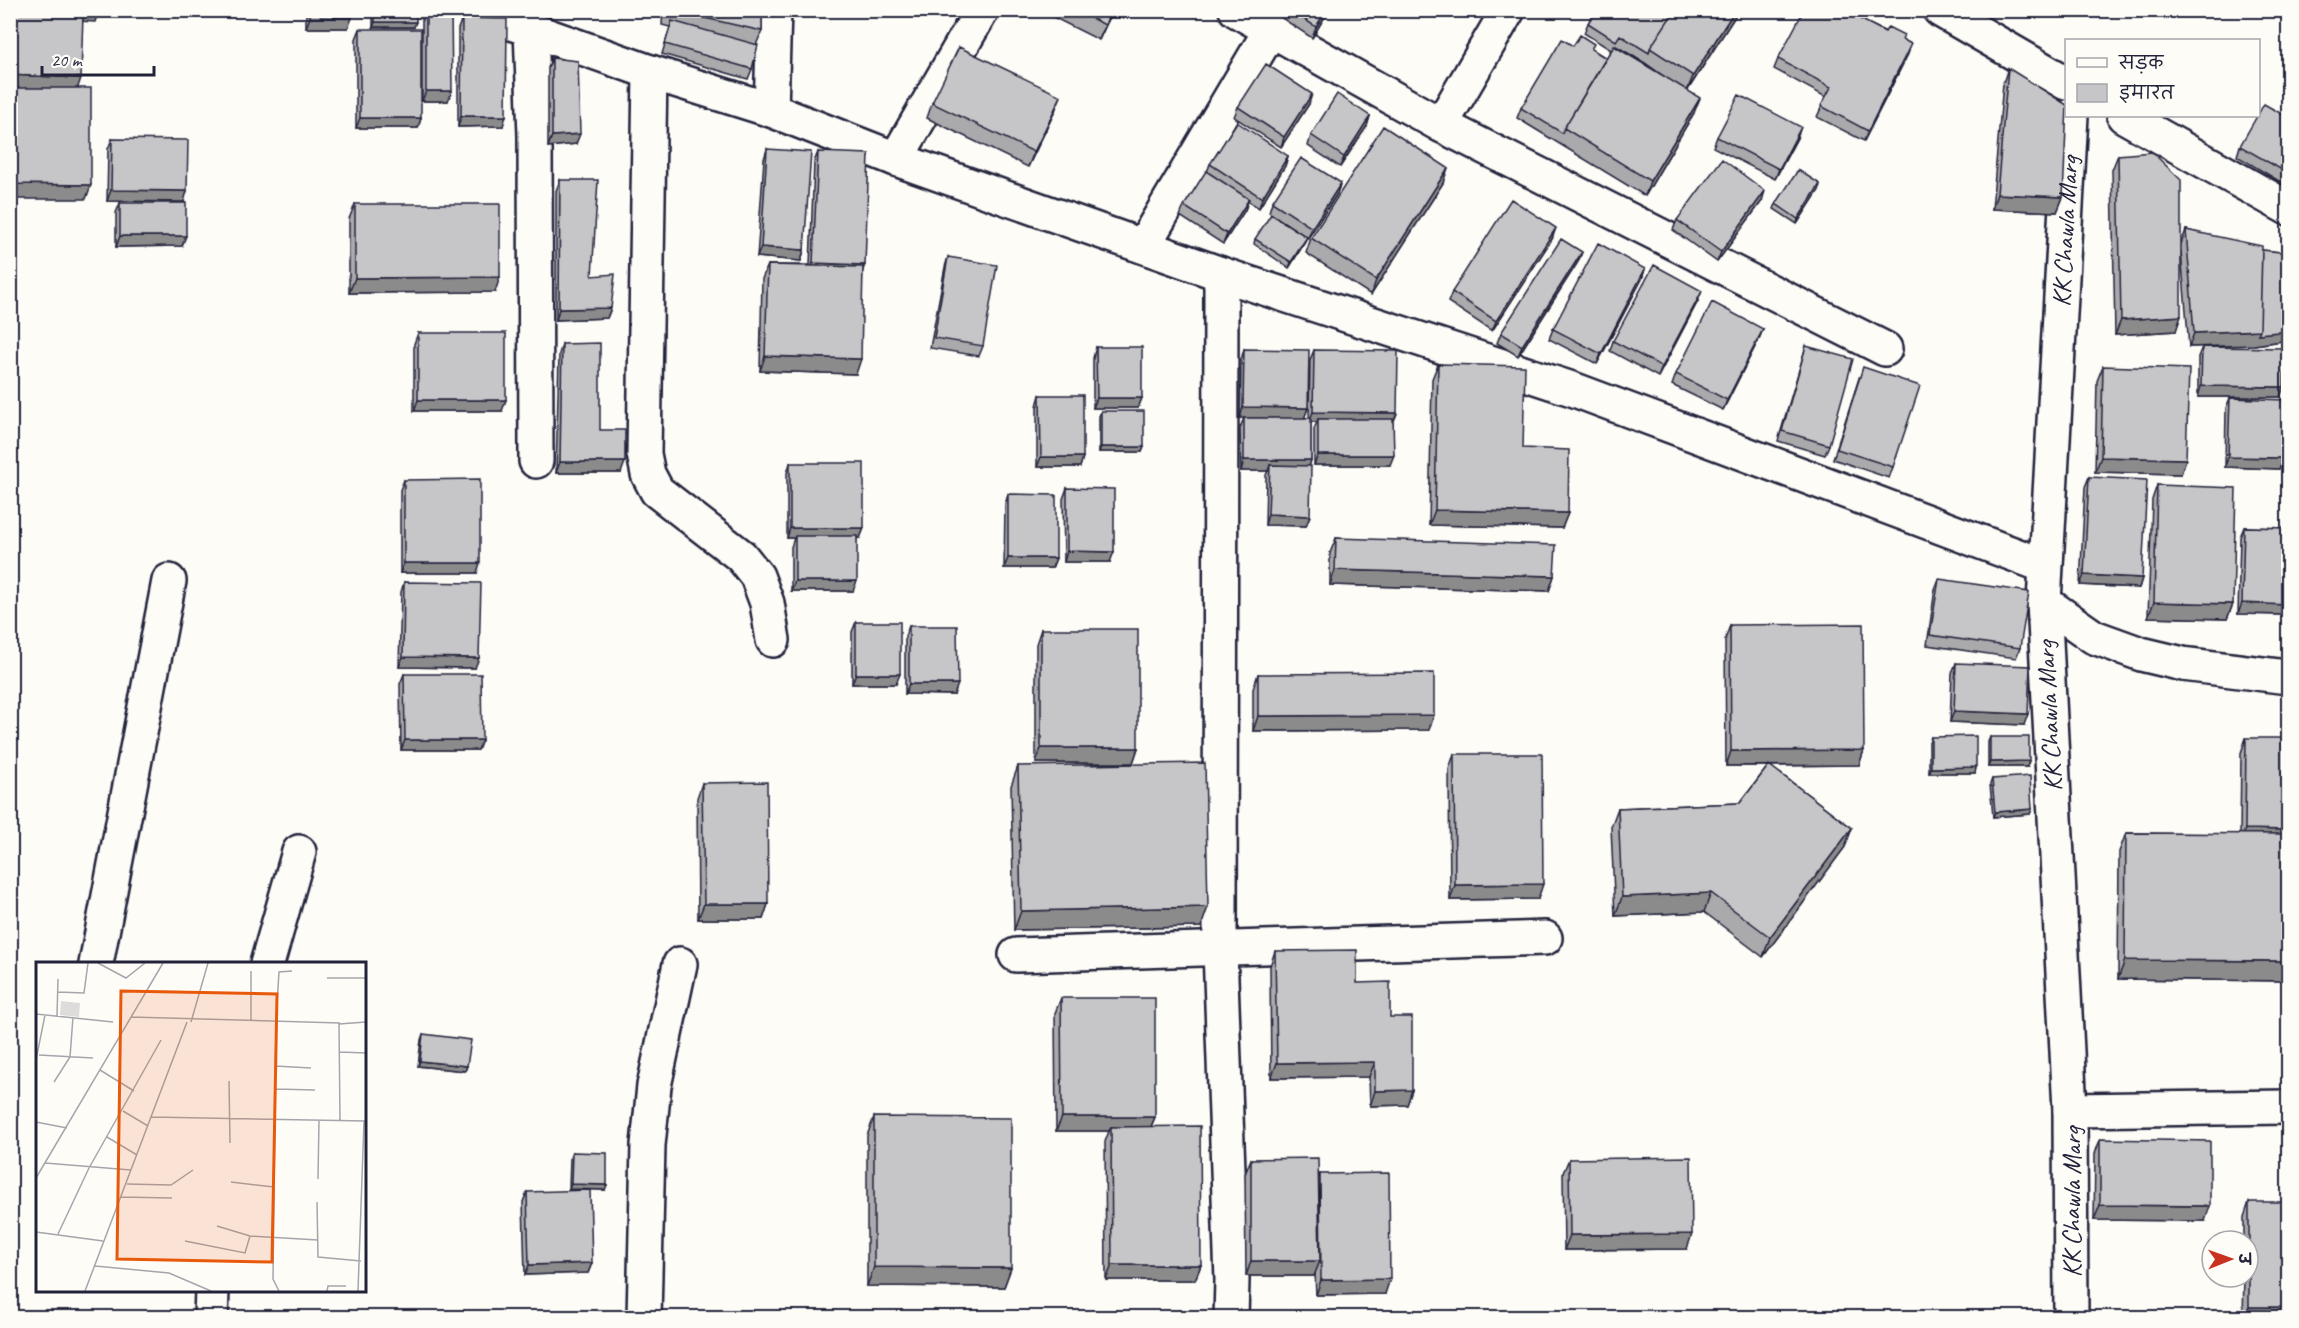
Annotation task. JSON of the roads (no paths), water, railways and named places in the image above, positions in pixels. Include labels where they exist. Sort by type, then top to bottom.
[{"type":"street","points":[[475,10],[650,72],[771,110],[896,159],[1221,274],[1575,390],[2045,566]]},
{"type":"street","points":[[771,110],[774,10]]},
{"type":"street","points":[[896,159],[982,10]]},
{"type":"street","points":[[1236,10],[1440,125],[1885,349]]},
{"type":"street","points":[[1440,125],[1508,10]]},
{"type":"street","points":[[1940,10],[2065,82]]},
{"type":"street","points":[[531,30],[535,136],[536,462]]},
{"type":"street","points":[[1143,246],[1270,31]]},
{"type":"street","points":[[650,72],[644,454],[648,474],[657,491],[741,556],[757,576],[767,603],[773,640]]},
{"type":"street","name":"KK Chawla Marg","points":[[2071,117],[2044,602],[2070,1110],[2071,1317]]},
{"type":"street","points":[[2126,117],[2289,208]]},
{"type":"street","points":[[1221,274],[1220,950],[1232,1280],[1231,1317]]},
{"type":"street","points":[[96,962],[169,581]]},
{"type":"street","points":[[2044,602],[2094,637],[2141,654],[2183,664],[2289,677]]},
{"type":"street","points":[[267,962],[299,852]]},
{"type":"street","points":[[1016,955],[1545,938]]},
{"type":"street","points":[[644,1317],[648,1145],[654,1086],[680,964]]},
{"type":"street","points":[[2070,1110],[2289,1107]]},
{"type":"street","points":[[211,1317],[212,1292]]}]
